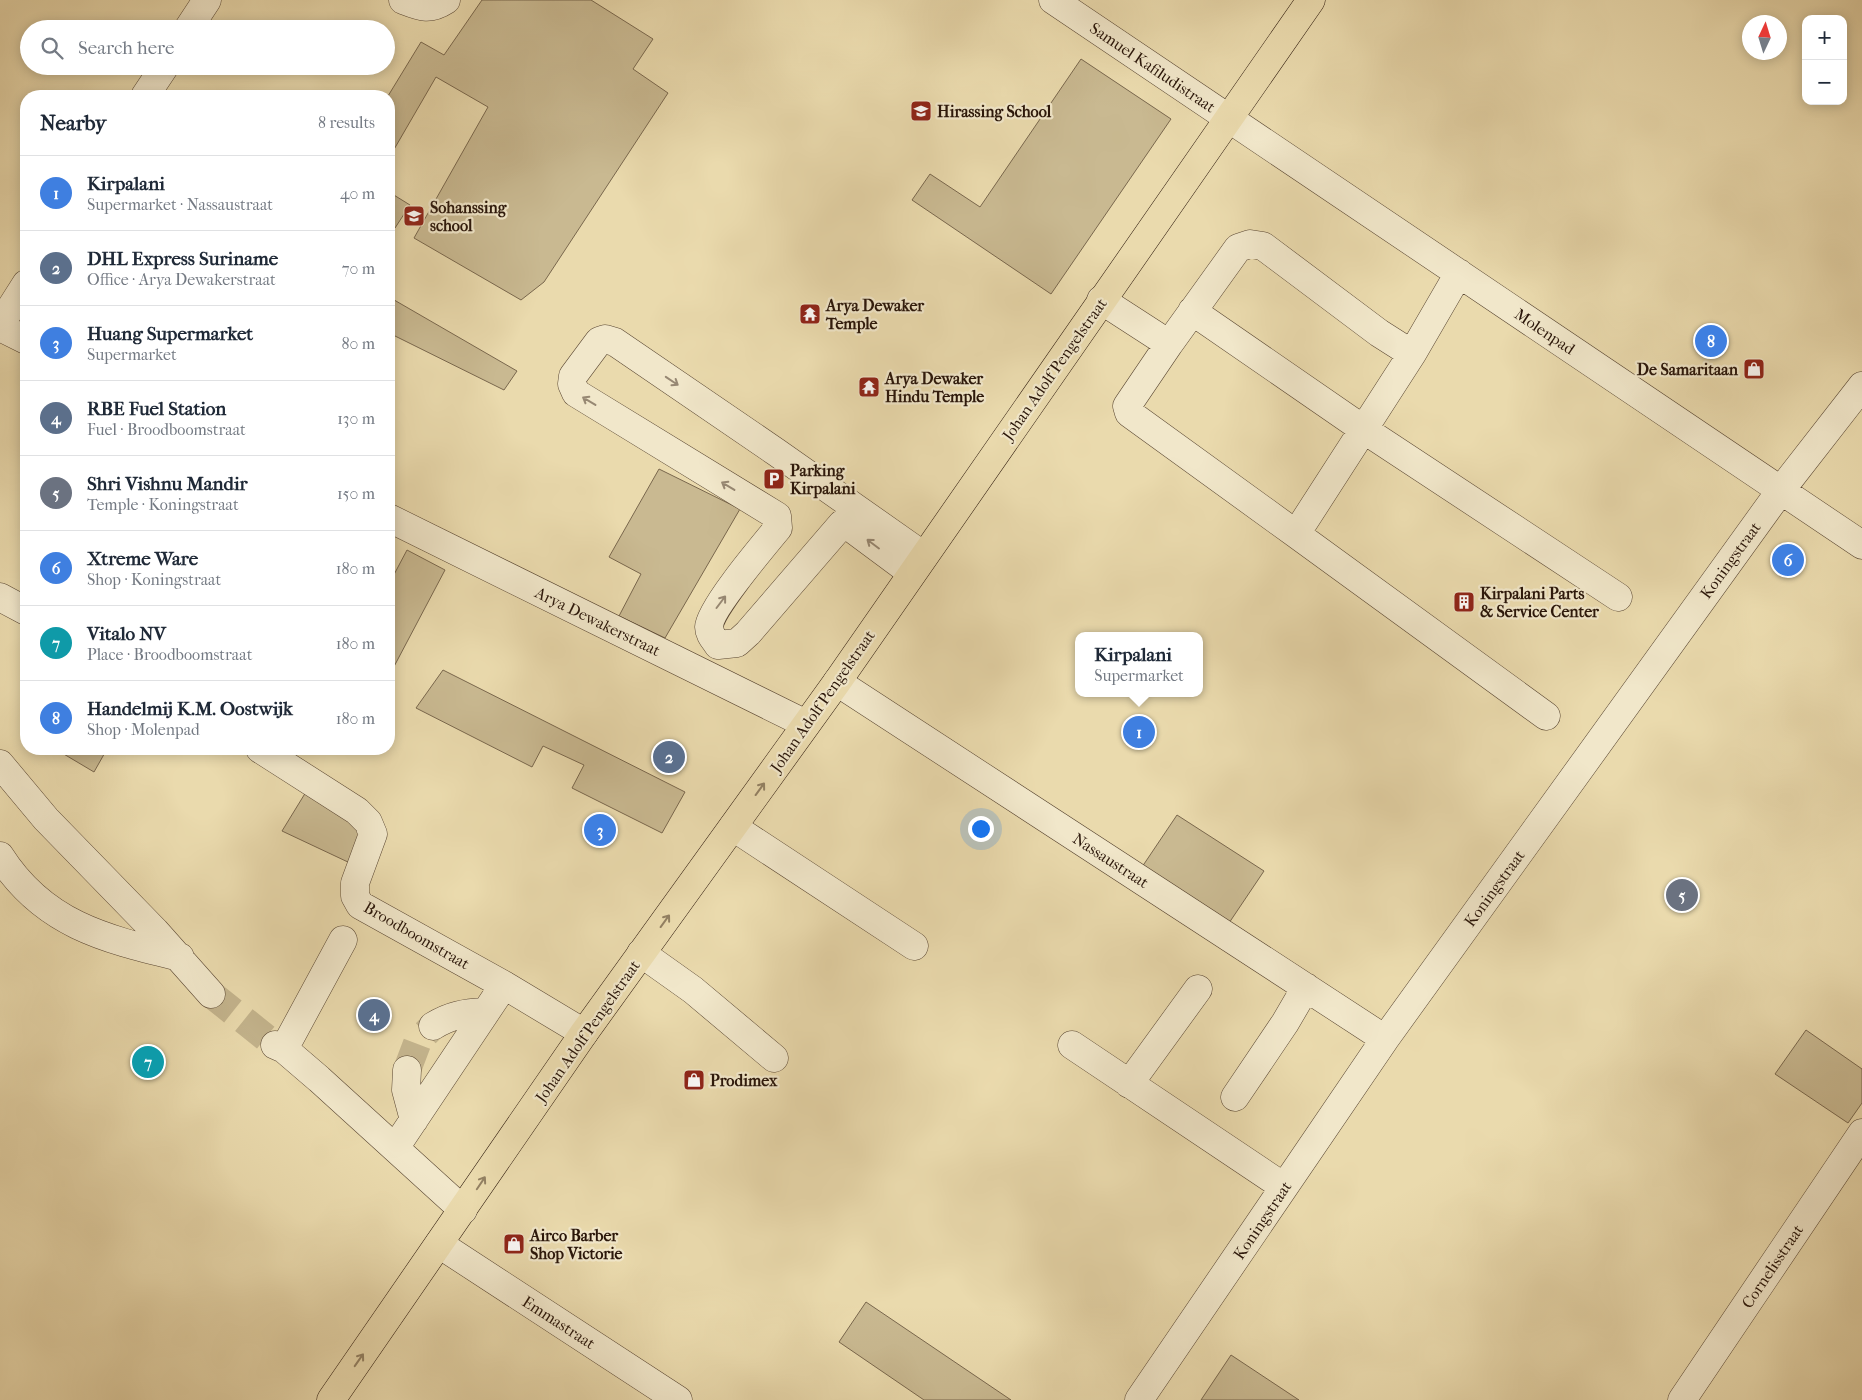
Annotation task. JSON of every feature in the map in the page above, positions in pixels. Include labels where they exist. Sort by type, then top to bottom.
[{"type":"main road","name":"Johan Adolf Pengelstraat","points":[[331,1400],[584,1033],[837,682],[1311,0]]},
{"type":"street","points":[[194,20],[207,0]]},
{"type":"street","points":[[403,0],[424,8],[439,5],[446,0]]},
{"type":"street","name":"Samuel Kafiludistraat","points":[[1054,0],[1228,117]]},
{"type":"street","points":[[150,90],[159,75]]},
{"type":"street","name":"Molenpad","points":[[1228,117],[1862,546]]},
{"type":"street","points":[[1412,354],[1378,333],[1264,246],[1250,244],[1238,248],[1128,403],[1130,413],[1546,716]]},
{"type":"street","points":[[1296,534],[1412,354],[1459,273]]},
{"type":"street","points":[[20,294],[0,326],[20,337]]},
{"type":"street","points":[[1101,300],[1169,344]]},
{"type":"street","points":[[1192,311],[1363,429],[1618,597]]},
{"type":"street","points":[[718,644],[710,634],[710,619],[714,611],[778,528],[777,516],[576,393],[572,384],[573,376],[599,341],[605,339],[615,342],[795,465],[918,565]]},
{"type":"street","name":"Koningstraat","points":[[1139,1400],[1385,1039],[1781,490],[1862,386]]},
{"type":"street","name":"Arya Dewakerstraat","points":[[395,521],[806,724]]},
{"type":"street","points":[[718,644],[736,643],[748,633],[842,524],[846,524],[918,565]]},
{"type":"street","points":[[0,597],[20,608]]},
{"type":"street","points":[[702,673],[718,644]]},
{"type":"street","name":"Nassaustraat","points":[[837,682],[1385,1039]]},
{"type":"street","name":"Broodboomstraat","points":[[269,755],[357,812],[368,822],[373,834],[355,884],[355,896],[360,905],[504,985],[584,1033]]},
{"type":"street","points":[[0,764],[46,819],[180,957],[211,994]]},
{"type":"street","points":[[733,826],[914,946]]},
{"type":"street","points":[[0,856],[9,870],[49,910],[84,929],[118,942],[180,957]]},
{"type":"street","points":[[343,940],[279,1047],[463,1210]]},
{"type":"street","points":[[642,953],[693,990],[774,1058]]},
{"type":"street","points":[[395,1148],[504,985]]},
{"type":"street","points":[[1235,1097],[1285,1023],[1306,987]]},
{"type":"street","points":[[1129,1084],[1198,989]]},
{"type":"street","points":[[433,1026],[447,1018],[462,1014],[486,1012]]},
{"type":"street","points":[[1072,1044],[1284,1187]]},
{"type":"street","points":[[407,1070],[406,1090],[414,1120]]},
{"type":"street","name":"Cornelisstraat","points":[[1682,1400],[1862,1133]]},
{"type":"street","name":"Emmastraat","points":[[439,1244],[678,1400]]},
{"type":"shaded area","points":[[482,0],[591,0],[653,39],[633,69],[668,93],[544,282],[521,300],[414,238],[488,107],[436,77],[395,148],[395,90],[392,90],[421,42],[444,55]]},
{"type":"shaded area","points":[[1081,59],[1171,119],[1051,294],[912,200],[930,174],[980,207]]},
{"type":"shaded area","points":[[395,196],[410,205],[395,228]]},
{"type":"shaded area","points":[[395,300],[517,371],[504,390],[395,336]]},
{"type":"shaded area","points":[[659,469],[740,509],[665,638],[619,616],[641,574],[609,557]]},
{"type":"shaded area","points":[[407,550],[445,570],[395,665],[395,573]]},
{"type":"shaded area","points":[[443,670],[685,792],[662,833],[572,788],[584,765],[543,746],[532,767],[416,708]]},
{"type":"shaded area","points":[[65,755],[104,755],[94,772]]},
{"type":"shaded area","points":[[309,787],[361,826],[350,863],[282,831]]},
{"type":"shaded area","points":[[1177,815],[1264,871],[1229,923],[1142,867]]},
{"type":"shaded area","points":[[1806,1030],[1862,1069],[1862,1103],[1848,1123],[1775,1074]]},
{"type":"shaded area","points":[[866,1302],[1011,1400],[924,1400],[839,1342]]},
{"type":"shaded area","points":[[1231,1355],[1299,1400],[1201,1400]]},
{"type":"tunnel","points":[[211,994],[275,1045]]},
{"type":"tunnel","points":[[407,1070],[418,1041],[433,1026]]},
{"type":"place","name":"Hirassing School","points":[[921,111]]},
{"type":"place","name":"Sohanssing school","points":[[414,216]]},
{"type":"place","name":"Arya Dewaker Temple","points":[[810,314]]},
{"type":"place","name":"Handelmij K.M. Oostwijk","points":[[1711,341]]},
{"type":"place","name":"De Samaritaan","points":[[1754,369]]},
{"type":"place","name":"Arya Dewaker Hindu Temple","points":[[869,387]]},
{"type":"place","name":"Parking Kirpalani","points":[[774,479]]},
{"type":"place","name":"Xtreme Ware","points":[[1788,560]]},
{"type":"place","name":"Kirpalani Parts & Service Center","points":[[1464,602]]},
{"type":"place","name":"Kirpalani","points":[[1139,732]]},
{"type":"place","name":"DHL Express Suriname","points":[[669,757]]},
{"type":"place","name":"Huang Supermarket","points":[[600,830]]},
{"type":"place","name":"Shri Vishnu Mandir","points":[[1682,895]]},
{"type":"place","name":"RBE Fuel Station","points":[[374,1015]]},
{"type":"place","name":"Vitalo NV","points":[[148,1062]]},
{"type":"place","name":"Prodimex","points":[[694,1080]]},
{"type":"place","name":"Airco Barber Shop Victorie","points":[[514,1244]]}]
